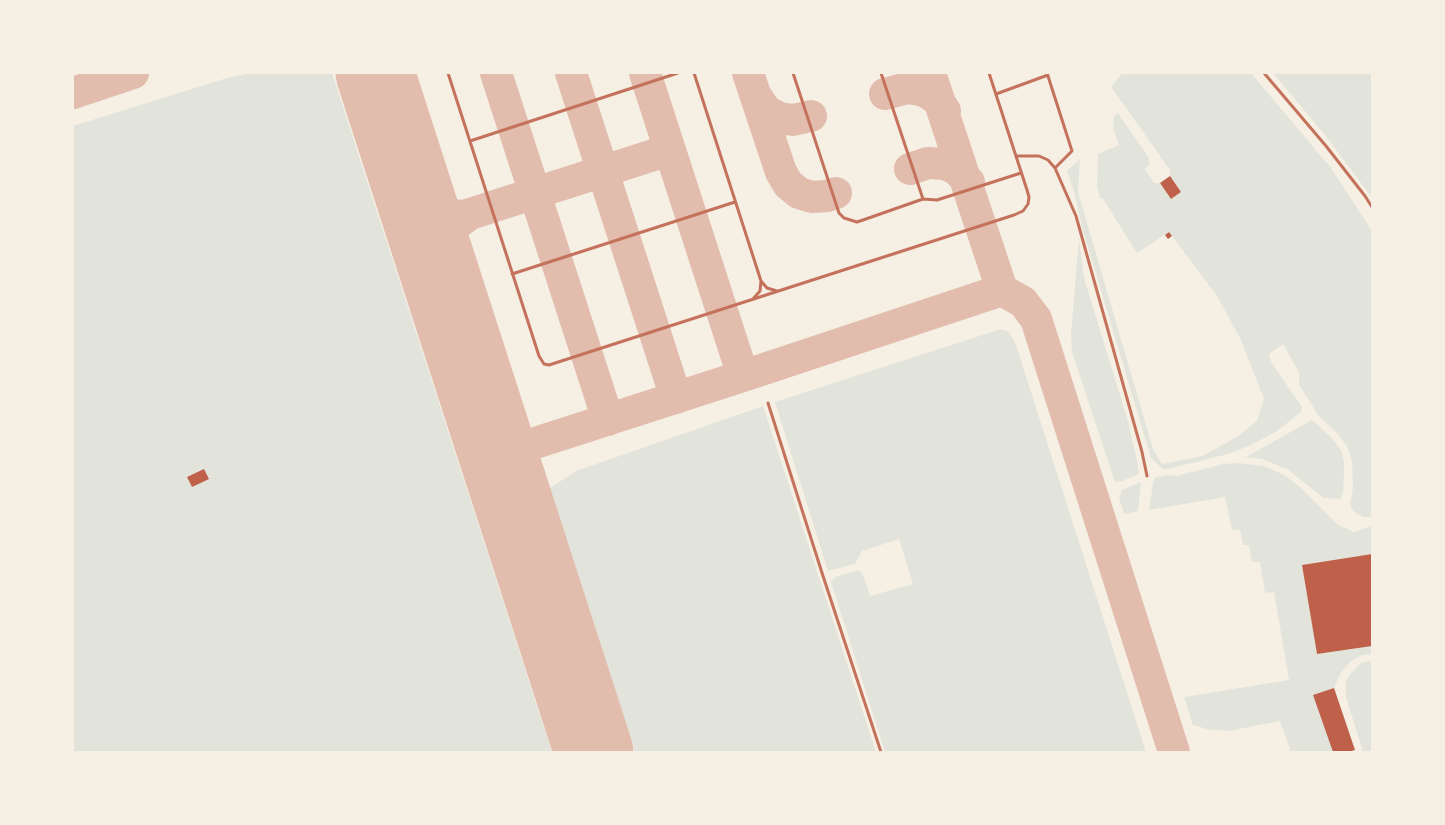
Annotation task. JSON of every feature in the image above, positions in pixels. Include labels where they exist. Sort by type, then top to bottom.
[{"type":"lane","points":[[448,73],[539,356],[544,364],[549,365],[753,300],[1023,211],[1028,204],[1029,197],[989,73]]},
{"type":"lane","points":[[470,141],[678,73]]},
{"type":"lane","points":[[694,73],[761,281],[767,288],[773,291],[779,291]]},
{"type":"lane","points":[[793,73],[839,214],[844,218],[857,222],[923,199],[937,200],[1021,173]]},
{"type":"lane","points":[[881,73],[923,199]]},
{"type":"lane","points":[[1264,73],[1326,146],[1372,207]]},
{"type":"lane","points":[[996,94],[1048,74],[1072,151],[1055,168]]},
{"type":"lane","points":[[1016,156],[1039,156],[1048,160],[1055,168],[1076,216],[1142,452],[1147,476]]},
{"type":"lane","points":[[512,274],[735,202]]},
{"type":"lane","points":[[753,300],[760,291],[761,281]]},
{"type":"lane","points":[[768,403],[881,752]]},
{"type":"shaded area","points":[[250,73],[332,73],[552,752],[73,752],[73,126],[227,78]]},
{"type":"shaded area","points":[[1122,73],[1251,73],[1331,168],[1372,231],[1372,517],[1363,517],[1353,511],[1350,504],[1353,487],[1352,462],[1348,448],[1338,434],[1319,416],[1299,385],[1299,372],[1283,344],[1269,354],[1271,362],[1302,407],[1301,412],[1277,431],[1251,445],[1228,454],[1163,469],[1151,458],[1082,227],[1074,191],[1067,171],[1080,159],[1078,192],[1153,449],[1162,464],[1202,456],[1237,437],[1257,421],[1264,399],[1241,340],[1217,296],[1169,232],[1137,253],[1103,199],[1100,198],[1097,187],[1098,154],[1119,145],[1113,128],[1114,116],[1118,113],[1149,158],[1149,164],[1145,169],[1154,183],[1160,183],[1171,199],[1181,192],[1170,176],[1170,170],[1111,87]]},
{"type":"shaded area","points":[[1273,73],[1372,73],[1372,198],[1325,135]]},
{"type":"shaded area","points":[[1079,238],[1084,278],[1128,421],[1137,461],[1139,474],[1122,481],[1115,482],[1072,352],[1071,335]]},
{"type":"shaded area","points":[[1001,329],[1009,332],[1016,345],[1146,752],[885,752],[831,582],[835,577],[859,570],[863,575],[870,596],[913,584],[899,539],[862,551],[855,564],[828,571],[775,402]]},
{"type":"shaded area","points":[[763,406],[876,752],[635,752],[550,488],[576,471]]},
{"type":"shaded area","points":[[1312,420],[1332,438],[1342,452],[1344,472],[1343,493],[1340,499],[1324,498],[1287,469],[1262,459],[1246,457]]},
{"type":"shaded area","points":[[1238,463],[1264,466],[1284,475],[1300,487],[1338,525],[1354,532],[1372,526],[1372,554],[1302,565],[1317,654],[1372,646],[1372,654],[1362,655],[1351,661],[1340,674],[1334,688],[1314,695],[1333,752],[1291,752],[1280,721],[1228,731],[1207,729],[1193,725],[1184,697],[1289,680],[1274,592],[1265,593],[1260,562],[1252,562],[1249,545],[1243,545],[1240,529],[1232,530],[1225,497],[1149,510],[1154,478],[1167,475],[1176,476],[1224,464]]},
{"type":"shaded area","points":[[1141,482],[1138,511],[1124,514],[1119,498],[1122,490]]},
{"type":"shaded area","points":[[1372,660],[1372,752],[1363,752],[1346,697],[1346,681],[1351,673],[1361,663]]},
{"type":"building","points":[[1170,176],[1181,192],[1171,199],[1160,183]]},
{"type":"building","points":[[1169,232],[1172,236],[1168,239],[1165,235]]},
{"type":"building","points":[[204,469],[209,479],[192,487],[187,477]]},
{"type":"building","points":[[1372,554],[1372,646],[1317,654],[1302,565]]},
{"type":"building","points":[[1334,688],[1355,750],[1348,752],[1333,752],[1313,695]]},
{"type":"taxiway","points":[[73,93],[133,73]]},
{"type":"taxiway","points":[[496,73],[608,420]]},
{"type":"taxiway","points":[[571,73],[676,398]]},
{"type":"taxiway","points":[[645,73],[743,376]]},
{"type":"taxiway","points":[[748,73],[781,172],[788,184],[799,193],[812,197],[827,196],[836,193]]},
{"type":"taxiway","points":[[498,455],[1002,290],[930,73]]},
{"type":"taxiway","points":[[885,94],[907,88],[920,90],[937,99],[945,111]]},
{"type":"taxiway","points":[[756,96],[768,112],[780,118],[793,120],[811,116]]},
{"type":"taxiway","points":[[438,270],[442,244],[447,234],[454,226],[470,214],[669,150]]},
{"type":"taxiway","points":[[910,169],[928,163],[945,164],[956,169],[969,182]]},
{"type":"taxiway","points":[[409,180],[417,194],[430,207],[445,214],[461,216],[470,214]]},
{"type":"taxiway","points":[[1002,290],[1023,302],[1036,319],[1174,752]]},
{"type":"runway","points":[[375,73],[594,752]]}]
